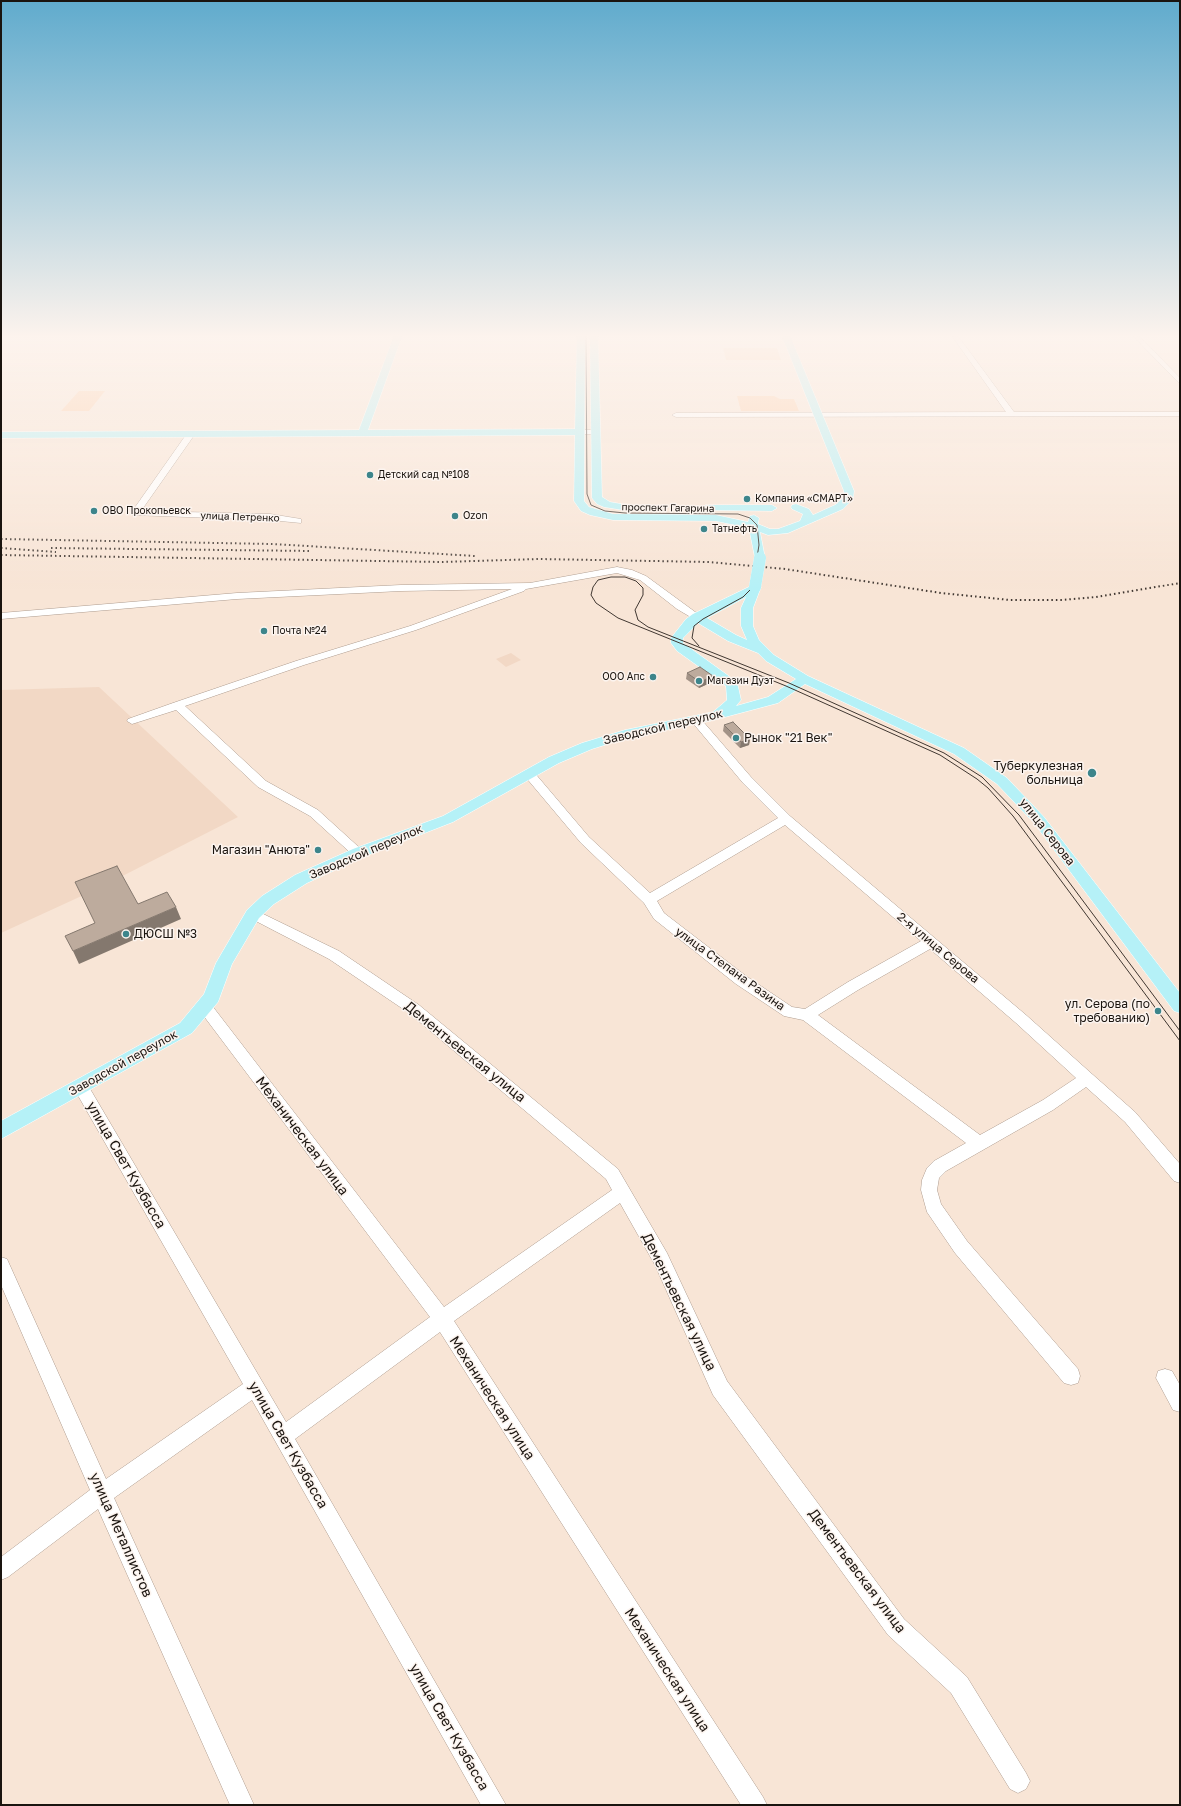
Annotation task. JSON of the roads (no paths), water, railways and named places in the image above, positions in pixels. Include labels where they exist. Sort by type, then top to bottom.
[{"type":"main road","points":[[363,432],[367,420]]},
{"type":"main road","points":[[1,435],[579,432],[579,420]]},
{"type":"main road","name":"проспект Гагарина","points":[[596,420],[597,498],[603,503],[633,509],[839,507]]},
{"type":"main road","points":[[760,558],[770,544],[784,531],[839,507],[848,499],[849,492],[820,420]]},
{"type":"main road","name":"проспект Гагарина","points":[[579,432],[579,500],[589,511],[606,516],[716,518],[754,526],[768,532],[784,531]]},
{"type":"main road","points":[[763,651],[754,641],[747,626],[747,608],[755,587],[760,558],[754,519],[765,511],[784,508],[802,509],[808,514],[804,523]]},
{"type":"main road","points":[[714,716],[728,707],[734,700],[732,685],[726,679],[681,648],[676,639],[685,626],[697,617],[755,587]]},
{"type":"main road","points":[[697,617],[732,638],[763,651]]},
{"type":"main road","name":"улица Серова","points":[[763,651],[777,663],[804,679],[959,751],[1002,781],[1039,820],[1180,1006]]},
{"type":"main road","name":"Заводской переулок","points":[[1,1130],[186,1028],[212,997],[224,963],[253,914],[268,900],[301,879],[358,853],[448,818],[567,754],[617,736],[714,716],[773,700],[786,693],[804,679]]},
{"type":"street","points":[[579,432],[596,432]]},
{"type":"street","name":"улица Петренко","points":[[191,434],[135,513],[270,517],[298,521]]},
{"type":"street","points":[[132,721],[300,663],[413,628],[530,586],[610,571],[629,572],[643,578],[680,607],[697,617]]},
{"type":"street","points":[[1,616],[245,595],[401,588],[530,586]]},
{"type":"street","points":[[177,705],[262,784],[314,813],[358,853]]},
{"type":"street","name":"2-я улица Серова","points":[[696,720],[747,780],[786,819],[932,942],[1130,1116],[1180,1176]]},
{"type":"street","name":"улица Степана Разина","points":[[529,774],[585,840],[649,900],[659,916],[741,980],[789,1012],[807,1015],[979,1144]]},
{"type":"street","points":[[649,900],[786,819]]},
{"type":"street","name":"Дементьевская улица","points":[[253,914],[334,955],[414,1009],[612,1174],[661,1259],[720,1388],[896,1627],[959,1685],[1018,1780]]},
{"type":"street","points":[[807,1015],[854,986],[932,942]]},
{"type":"street","name":"Механическая улица","points":[[205,1007],[442,1319],[601,1569],[755,1805]]},
{"type":"street","points":[[1071,1376],[975,1265],[933,1207],[929,1190],[930,1180],[933,1173],[940,1166],[1048,1105],[1087,1078]]},
{"type":"street","name":"улица Свет Кузбасса","points":[[81,1087],[284,1436],[494,1805]]},
{"type":"street","points":[[284,1436],[442,1319],[623,1192]]},
{"type":"street","name":"улица Металлистов","points":[[1,1265],[242,1805]]},
{"type":"street","points":[[1165,1378],[1180,1403]]},
{"type":"street","points":[[1,1570],[102,1494],[255,1387]]},
{"type":"tram line","points":[[587,420],[587,494],[591,505],[605,511],[625,513],[738,514],[750,518],[757,525],[759,545],[752,588],[743,597],[703,619],[694,626],[692,638],[699,646]]},
{"type":"tram line","points":[[1180,1031],[1019,815],[982,777],[944,753],[789,683],[648,627],[638,620],[635,610],[643,595],[643,588],[636,581],[625,577],[611,577],[598,580],[593,587],[591,595],[596,603],[618,618],[786,686],[940,755],[977,779],[988,788],[1013,816],[1180,1041]]},
{"type":"railway","points":[[1,539],[273,544],[475,556]]},
{"type":"railway","points":[[1,548],[56,552]]},
{"type":"railway","points":[[51,548],[311,551]]},
{"type":"railway","points":[[1,555],[442,562],[539,559],[709,562],[785,569],[941,593],[1010,600],[1062,600],[1096,597],[1180,583]]},
{"type":"place","name":"Детский сад №108","points":[[370,475]]},
{"type":"place","name":"Компания «СМАРТ»","points":[[747,499]]},
{"type":"place","name":"ОВО Прокопьевск","points":[[94,511]]},
{"type":"place","name":"Ozon","points":[[455,516]]},
{"type":"place","name":"Татнефть","points":[[704,529]]},
{"type":"place","name":"Почта №24","points":[[264,631]]},
{"type":"place","name":"ООО Апс","points":[[653,677]]},
{"type":"place","name":"Магазин Дуэт","points":[[699,681]]},
{"type":"place","name":"Рынок \"21 Век\"","points":[[736,738]]},
{"type":"place","name":"Туберкулезная больница","points":[[1092,773]]},
{"type":"place","name":"Магазин \"Анюта\"","points":[[318,850]]},
{"type":"place","name":"ДЮСШ №3","points":[[126,934]]},
{"type":"place","name":"ул. Серова (по требованию)","points":[[1158,1011]]}]
